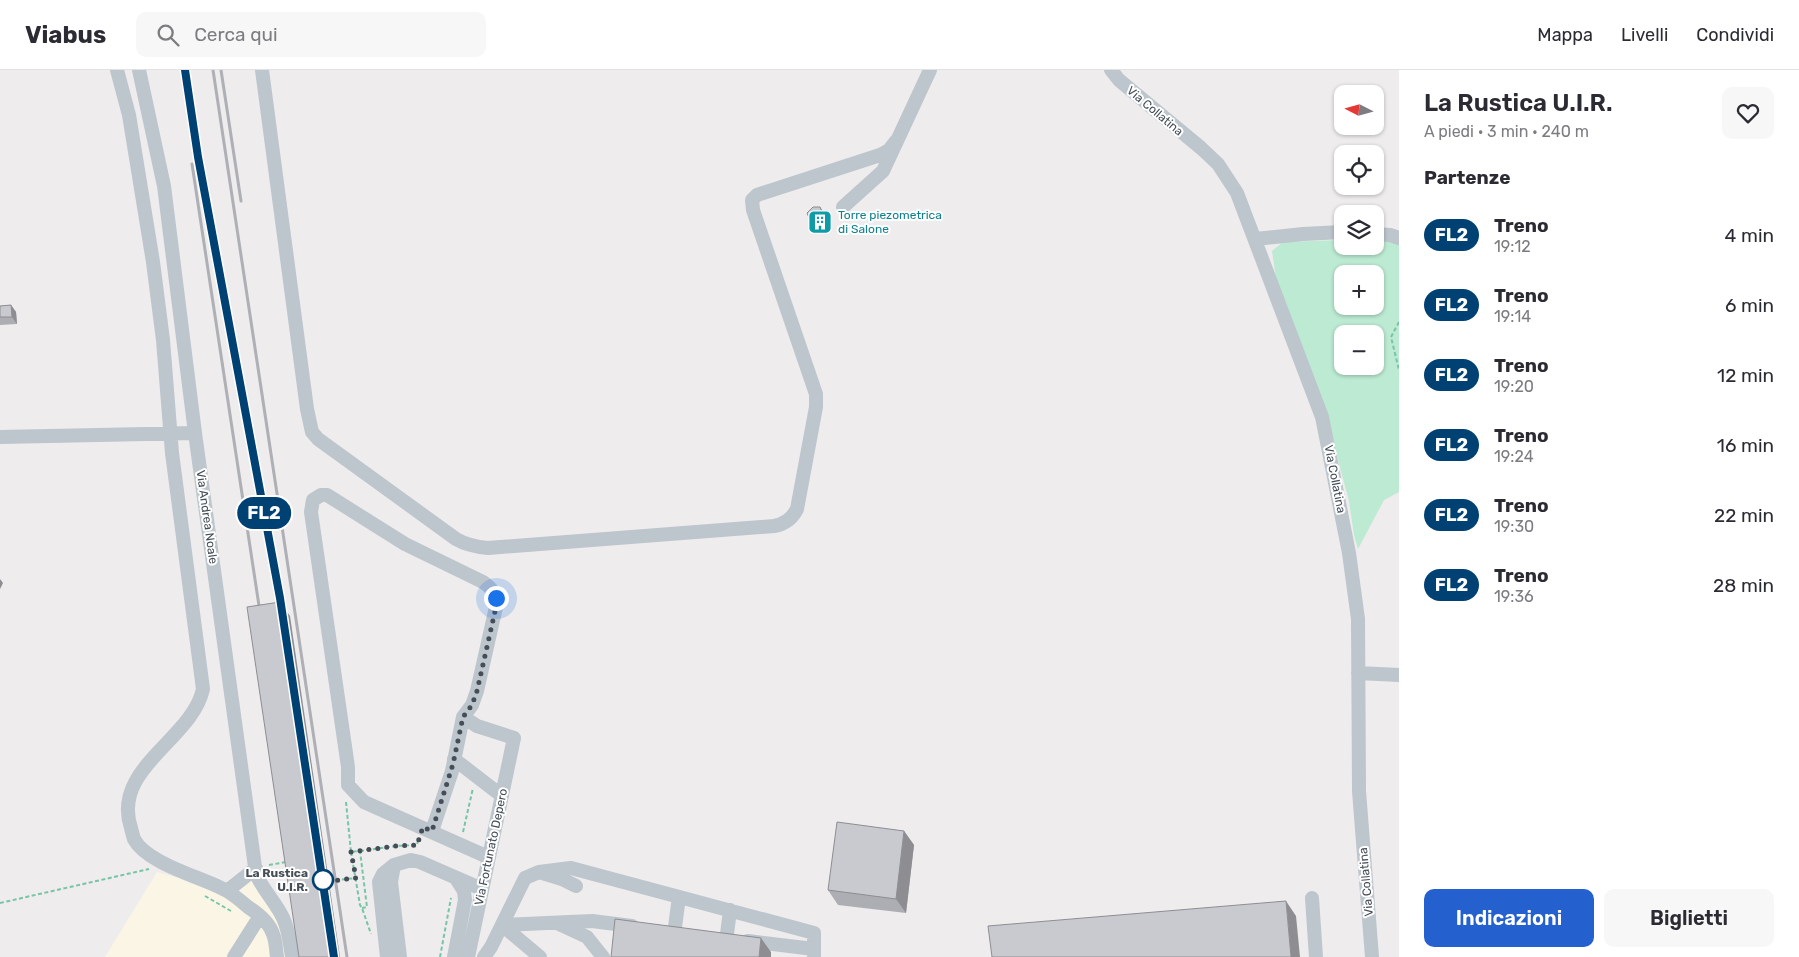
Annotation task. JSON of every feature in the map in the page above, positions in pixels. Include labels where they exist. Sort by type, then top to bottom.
[{"type":"street","points":[[117,70],[129,115],[163,340],[170,434],[203,689],[200,700],[192,714],[149,762],[134,783],[127,803],[128,821],[134,840],[145,852],[176,869],[227,891],[260,916],[268,924],[274,935],[277,957]]},
{"type":"street","name":"Via Andrea Noale","points":[[139,70],[164,186],[195,433],[256,868],[261,886],[283,918],[288,932],[292,957]]},
{"type":"street","points":[[262,70],[307,409],[312,432],[318,439],[446,533],[464,543],[478,547],[488,548],[774,526],[781,525],[791,519],[797,509],[816,408],[816,394],[751,204],[758,195],[880,155],[890,150],[896,141]]},
{"type":"street","points":[[843,207],[880,175],[930,70]]},
{"type":"street","name":"Via Collatina","points":[[1111,70],[1119,80],[1218,164],[1237,193],[1322,417],[1349,553],[1358,619],[1359,791],[1372,957]]},
{"type":"street","points":[[1255,239],[1334,232]]},
{"type":"street","points":[[1384,235],[1399,238]]},
{"type":"street","points":[[0,437],[195,433]]},
{"type":"street","points":[[427,829],[445,792],[463,717],[472,705],[477,691],[497,601],[494,592],[483,582],[405,544],[327,495],[318,496],[312,503],[311,512],[348,767],[348,785],[364,802],[488,857]]},
{"type":"street","points":[[1358,673],[1399,675]]},
{"type":"street","name":"Via Fortunato Depero","points":[[463,717],[477,726],[514,738],[468,957]]},
{"type":"street","points":[[454,759],[502,796]]},
{"type":"street","points":[[387,957],[379,882],[382,874],[394,865],[411,860],[455,876],[482,889]]},
{"type":"street","points":[[394,865],[391,882],[400,957]]},
{"type":"street","points":[[227,891],[256,868]]},
{"type":"street","points":[[484,957],[525,878],[539,872],[571,868],[730,910],[814,933],[814,953],[722,936],[730,910]]},
{"type":"street","points":[[539,872],[562,879],[576,886]]},
{"type":"street","points":[[454,957],[465,900],[464,890],[455,876]]},
{"type":"street","points":[[675,927],[679,897]]},
{"type":"street","points":[[1312,898],[1316,957]]},
{"type":"street","points":[[234,957],[260,916]]},
{"type":"street","points":[[764,939],[766,920]]},
{"type":"street","points":[[502,925],[592,922],[688,933]]},
{"type":"street","points":[[556,923],[587,937],[603,957]]},
{"type":"street","points":[[502,925],[540,957]]},
{"type":"path","points":[[1399,322],[1391,337],[1399,370]]},
{"type":"path","points":[[348,785],[344,786],[351,852],[362,908],[367,907],[360,851]]},
{"type":"path","points":[[351,852],[417,845],[427,829]]},
{"type":"path","points":[[256,868],[288,861]]},
{"type":"path","points":[[0,903],[153,868]]},
{"type":"path","points":[[322,882],[356,878]]},
{"type":"path","points":[[199,892],[231,912]]},
{"type":"shaded area","points":[[256,868],[283,918],[292,957],[105,957],[157,872],[227,891]]},
{"type":"green space","points":[[1334,240],[1334,255],[1384,255],[1384,241],[1399,244],[1399,492],[1384,500],[1358,549],[1349,501],[1325,411],[1277,285],[1272,251],[1283,242]]},
{"type":"building","points":[[813,207],[820,207],[823,215],[818,221],[810,220],[807,213]]},
{"type":"building","points":[[11,305],[12,317],[0,317],[0,306]]},
{"type":"building","points":[[280,602],[332,957],[299,957],[247,607]]},
{"type":"building","points":[[837,822],[904,831],[896,899],[828,890]]},
{"type":"building","points":[[1286,901],[1291,957],[992,957],[988,926]]},
{"type":"building","points":[[615,919],[761,938],[759,957],[611,957]]},
{"type":"railway","points":[[185,70],[198,157],[283,619]]},
{"type":"railway","points":[[213,70],[347,957]]},
{"type":"railway","points":[[221,70],[241,201]]},
{"type":"railway","points":[[192,164],[261,619]]},
{"type":"train","name":"FL2","points":[[185,70],[198,157],[280,598],[334,957]]},
{"type":"place","name":"Torre piezometrica di Salone","points":[[820,222]]},
{"type":"place","name":"La Rustica U.I.R.","points":[[323,880]]},
{"type":"route","points":[[323,880],[322,882],[356,878],[351,852],[417,845],[423,827],[432,831],[453,764],[463,717],[472,705],[477,691],[496,607],[496,598]]}]
